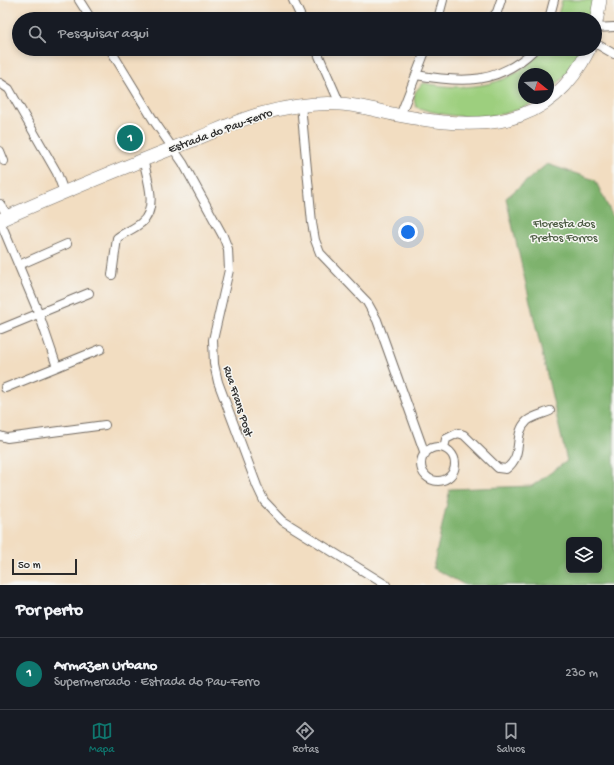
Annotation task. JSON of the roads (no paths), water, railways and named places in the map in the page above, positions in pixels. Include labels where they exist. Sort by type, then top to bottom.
[{"type":"main road","points":[[598,12],[600,0]]},
{"type":"main road","name":"Estrada do Pau-Ferro","points":[[3,219],[172,147],[258,114],[301,105],[340,104],[400,116],[457,124],[492,123],[508,120],[543,104],[558,92],[575,74],[585,56]]},
{"type":"street","points":[[79,0],[87,12]]},
{"type":"street","points":[[293,0],[299,12]]},
{"type":"street","points":[[440,12],[443,0]]},
{"type":"street","points":[[497,12],[501,0]]},
{"type":"street","points":[[551,12],[554,0]]},
{"type":"street","points":[[602,28],[614,27]]},
{"type":"street","points":[[602,47],[614,54]]},
{"type":"street","name":"Rua Frans Post","points":[[114,56],[183,163],[223,236],[228,249],[229,270],[213,340],[214,364],[218,382],[256,486],[264,500],[283,522],[386,585]]},
{"type":"street","points":[[319,56],[340,104]]},
{"type":"street","points":[[400,116],[423,56]]},
{"type":"street","points":[[416,75],[468,81],[506,72],[528,56]]},
{"type":"street","points":[[1,85],[9,89],[53,167],[64,192]]},
{"type":"street","points":[[301,105],[312,223],[317,247],[320,253],[367,302],[374,315],[425,454]]},
{"type":"street","points":[[0,151],[4,161]]},
{"type":"street","points":[[112,275],[117,238],[140,225],[150,212],[150,202],[143,159]]},
{"type":"street","points":[[0,204],[3,219],[18,265],[39,314],[57,367]]},
{"type":"street","points":[[18,265],[67,244]]},
{"type":"street","points":[[1,329],[89,293]]},
{"type":"street","points":[[5,388],[101,349]]},
{"type":"street","points":[[444,448],[446,438],[458,433],[464,435],[498,468],[506,469],[513,464],[518,455],[522,427],[528,420],[550,411]]},
{"type":"street","points":[[0,436],[7,438],[105,425]]},
{"type":"street","points":[[434,448],[444,448],[452,455],[454,465],[451,475],[442,480],[432,480],[424,473],[421,463],[425,454],[434,448]]},
{"type":"place","name":"Armazen Urbano","points":[[130,138]]},
{"type":"park label","name":"Floresta dos Pretos Forros","points":[[564,230]]}]
